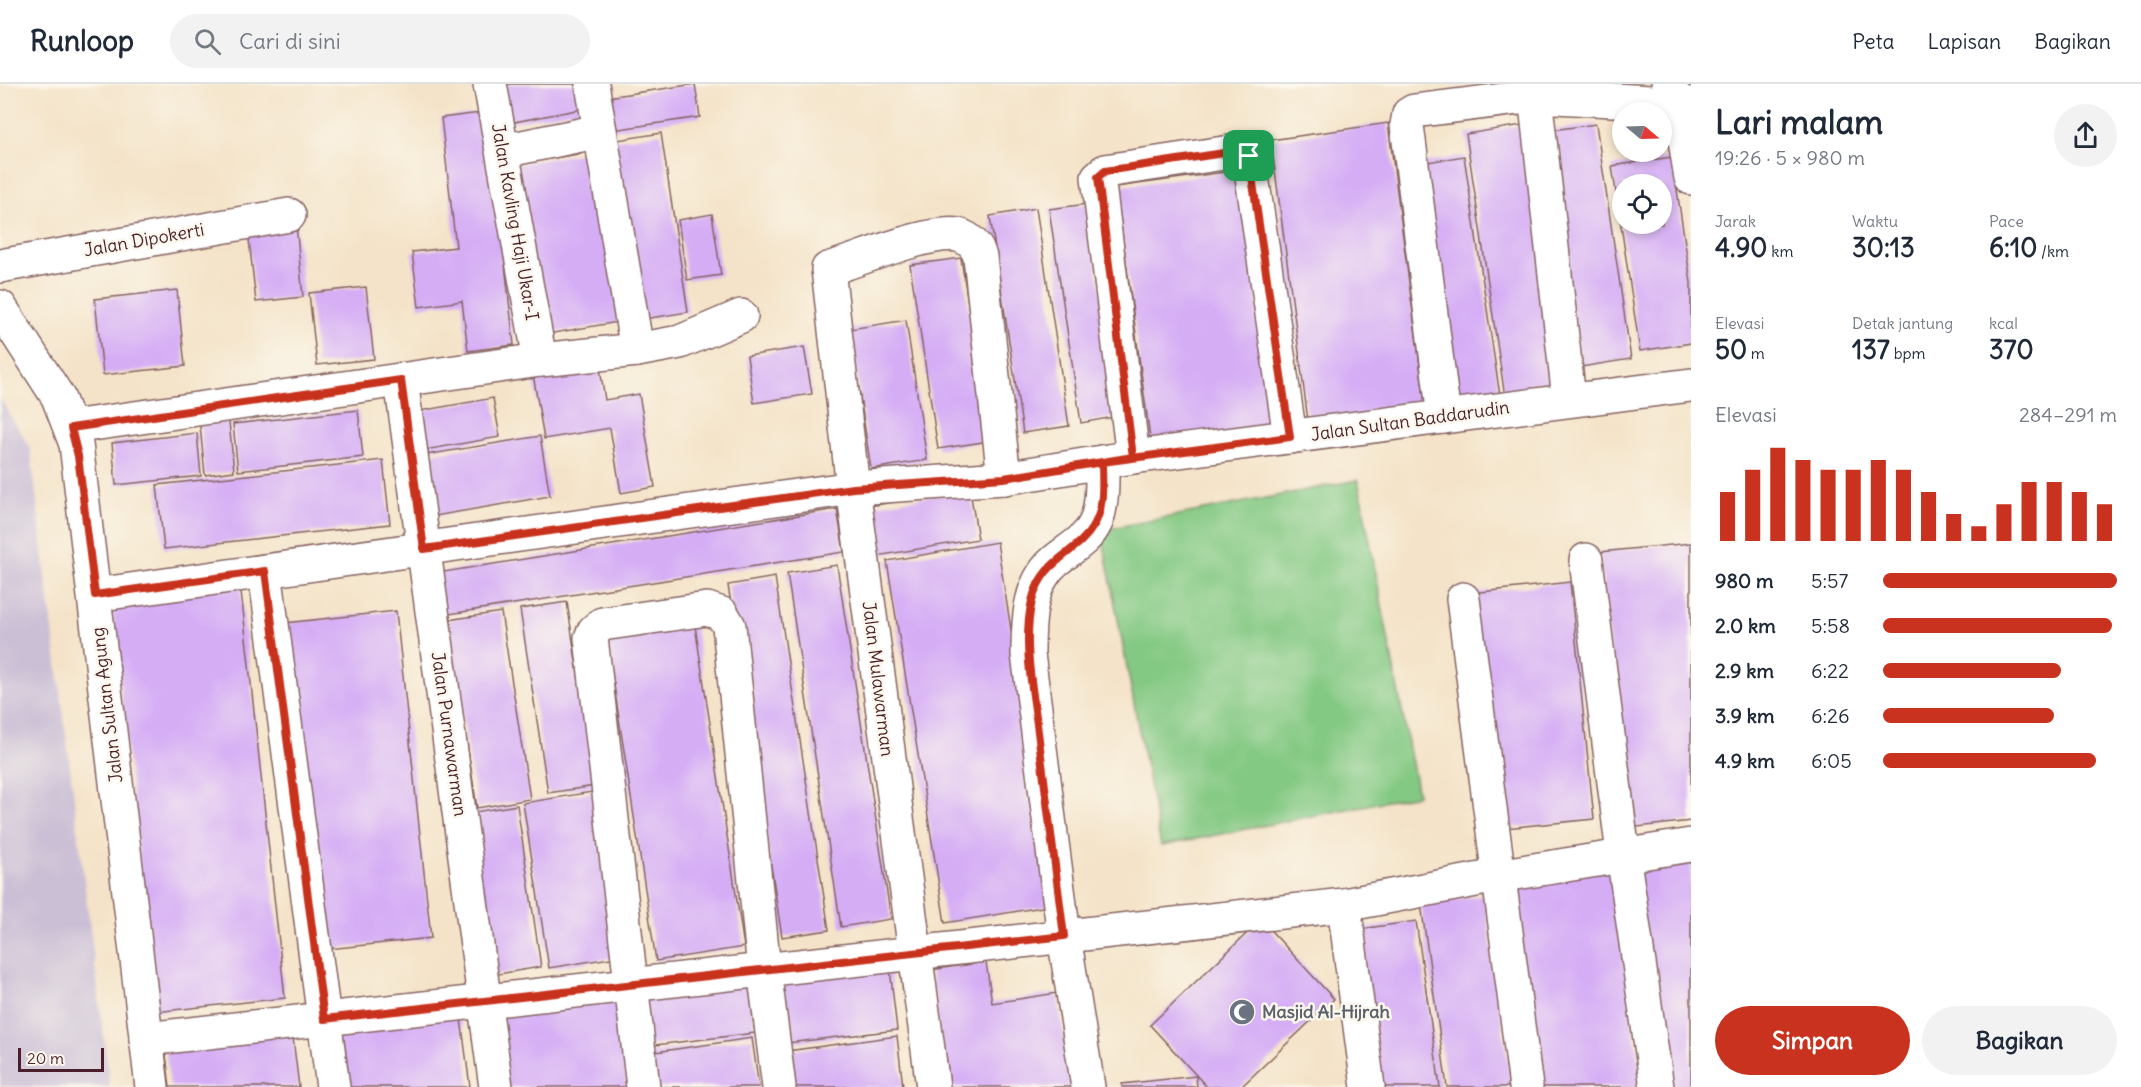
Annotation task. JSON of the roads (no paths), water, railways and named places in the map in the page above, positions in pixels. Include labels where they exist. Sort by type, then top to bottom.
[{"type":"street","name":"Jalan Kavling Haji Ukar-I","points":[[490,84],[540,360]]},
{"type":"street","points":[[592,84],[637,350]]},
{"type":"street","points":[[1535,96],[1569,399]]},
{"type":"street","points":[[1444,417],[1407,125],[1410,114],[1414,111],[1535,96],[1679,97],[1691,178]]},
{"type":"street","points":[[502,151],[600,131]]},
{"type":"street","points":[[1088,1087],[1064,936],[1028,654],[1028,625],[1037,584],[1056,559],[1082,540],[1095,524],[1118,460],[1098,177],[1105,171],[1245,150],[1249,156],[1290,437]]},
{"type":"street","name":"Jalan Dipokerti","points":[[0,266],[289,215]]},
{"type":"street","name":"Jalan Mulawarman","points":[[933,1087],[853,488],[828,270],[940,234],[965,237],[976,248],[980,257],[1004,478]]},
{"type":"street","name":"Jalan Sultan Agung","points":[[0,307],[58,397],[71,428],[78,456],[152,1087]]},
{"type":"street","points":[[71,428],[540,360],[637,350],[680,342],[741,316]]},
{"type":"street","name":"Jalan Purnawarman","points":[[401,380],[496,1087]]},
{"type":"street","name":"Jalan Sultan Baddarudin","points":[[95,595],[853,488],[1004,478],[1118,460],[1569,399],[1691,385]]},
{"type":"street","points":[[1586,560],[1623,854],[1657,1087]]},
{"type":"street","points":[[265,571],[333,1087]]},
{"type":"street","points":[[1463,599],[1526,1087]]},
{"type":"street","points":[[643,1087],[592,635],[602,624],[707,609],[722,614],[729,626],[764,969],[779,1087]]},
{"type":"street","points":[[146,1039],[1344,905],[1623,854],[1691,845]]},
{"type":"street","points":[[1344,905],[1368,1087]]},
{"type":"place","name":"Masjid Al-Hijrah","points":[[1242,1012]]}]
